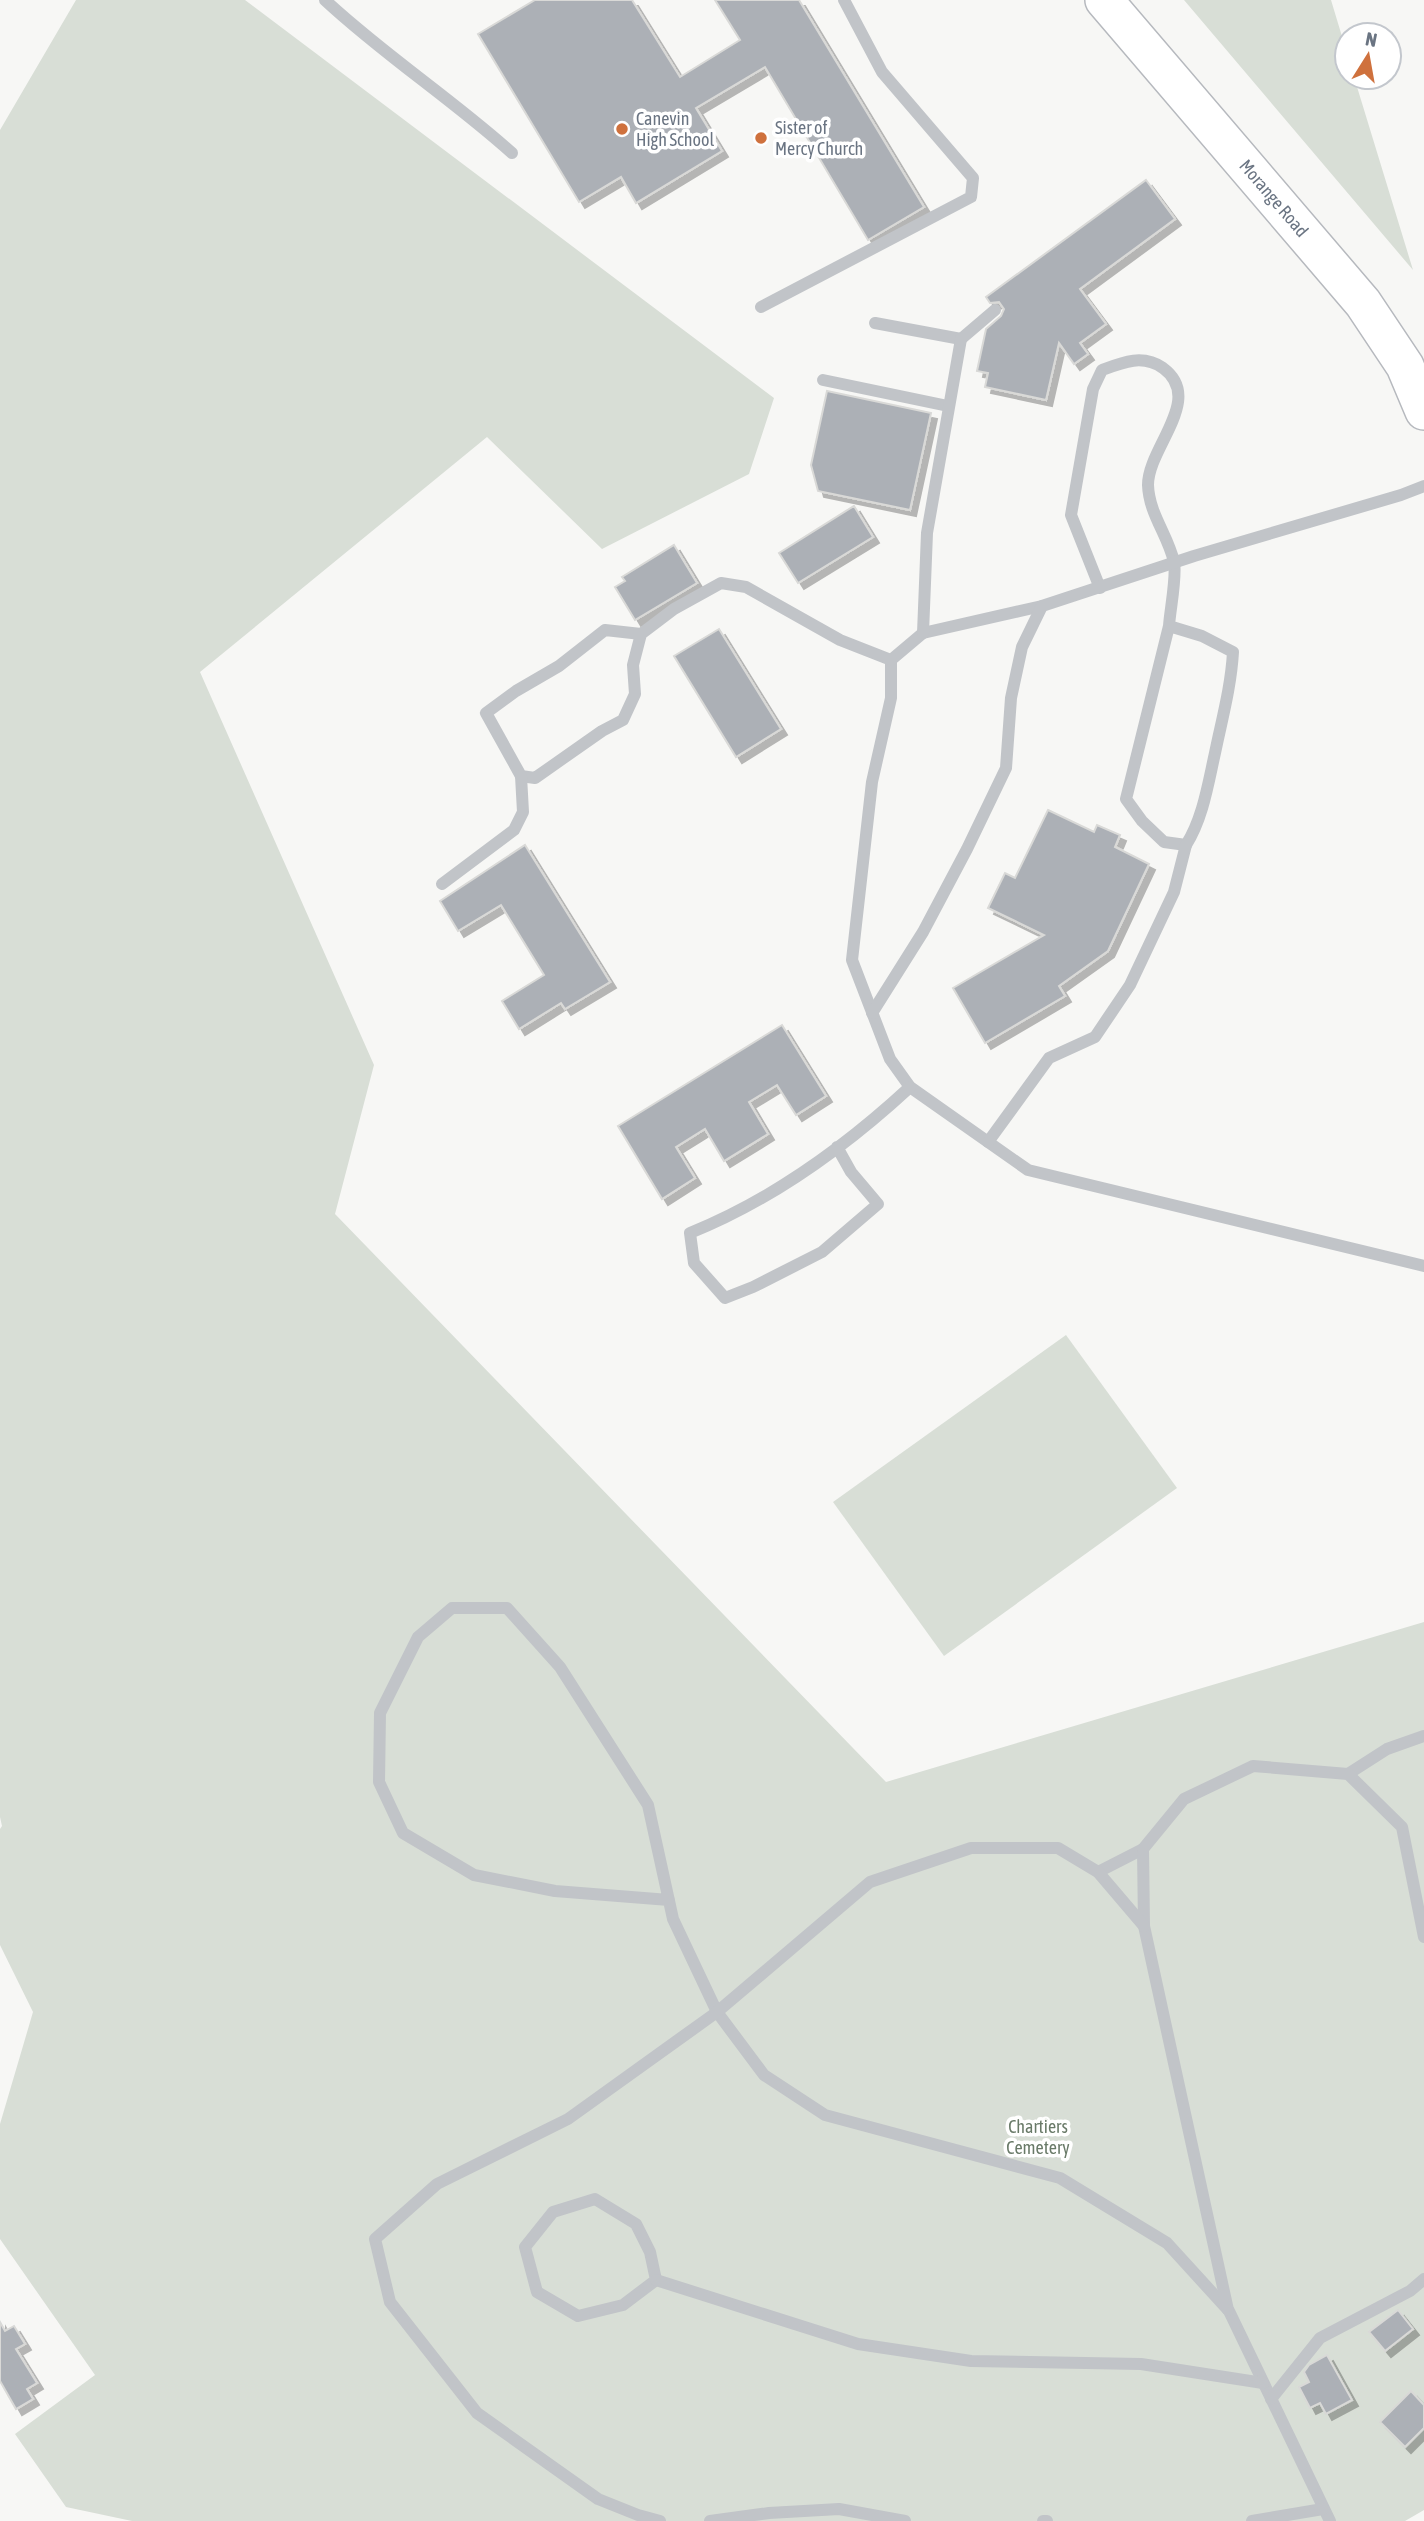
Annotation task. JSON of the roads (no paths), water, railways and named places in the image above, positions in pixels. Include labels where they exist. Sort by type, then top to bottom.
[{"type":"street","name":"Morange Road","points":[[1104,0],[1363,303],[1405,366],[1424,411]]},
{"type":"lane","points":[[325,0],[353,26],[472,118],[512,153]]},
{"type":"lane","points":[[761,307],[971,197],[973,178],[882,72],[847,1]]},
{"type":"lane","points":[[923,633],[927,533],[961,339],[995,310]]},
{"type":"lane","points":[[875,323],[961,339]]},
{"type":"lane","points":[[1100,588],[1071,515],[1075,490],[1093,389],[1097,380],[1102,370],[1139,359],[1161,367],[1173,377],[1179,388],[1178,407],[1150,466],[1148,486],[1152,510],[1174,563],[1169,626],[1126,799],[1142,821],[1164,842],[1185,845]]},
{"type":"lane","points":[[823,380],[948,406]]},
{"type":"lane","points":[[1424,485],[1401,495],[1042,606],[923,633],[891,660],[891,698],[872,782],[852,951],[852,960],[890,1059],[910,1087],[1028,1170],[1424,1266]]},
{"type":"lane","points":[[521,776],[535,778],[623,720],[635,694],[633,665],[641,634],[674,609],[721,583],[746,587],[840,640],[891,660]]},
{"type":"lane","points":[[873,1013],[923,932],[1006,768],[1011,698],[1021,647],[1042,606]]},
{"type":"lane","points":[[988,1142],[1049,1058],[1095,1037],[1130,985],[1174,892],[1185,845],[1195,830],[1205,794],[1231,679],[1233,652],[1202,636],[1169,626]]},
{"type":"lane","points":[[442,884],[514,830],[523,813],[521,776],[486,713],[516,691],[559,666],[605,630],[641,634]]},
{"type":"lane","points":[[837,1147],[851,1172],[878,1204],[822,1252],[725,1298],[694,1263],[690,1233],[732,1216],[794,1178],[837,1147],[865,1128],[910,1087]]},
{"type":"lane","points":[[669,1900],[555,1891],[474,1875],[403,1833],[379,1782],[380,1713],[418,1637],[452,1608],[507,1608],[560,1667],[648,1805],[669,1900],[673,1919],[717,2012],[764,2075],[825,2115],[1060,2178],[1167,2243],[1228,2311]]},
{"type":"lane","points":[[1098,1872],[1143,1849],[1184,1800],[1253,1766],[1348,1774],[1387,1749],[1424,1736]]},
{"type":"lane","points":[[1348,1774],[1402,1827],[1424,1937]]},
{"type":"lane","points":[[660,2521],[598,2499],[477,2413],[390,2302],[375,2239],[437,2184],[568,2119],[717,2012],[870,1882],[971,1848],[1058,1848],[1098,1872],[1144,1926]]},
{"type":"lane","points":[[1143,1849],[1144,1926],[1228,2311],[1330,2521]]},
{"type":"lane","points":[[595,2199],[636,2224],[650,2252],[656,2280],[623,2305],[578,2316],[537,2292],[526,2246],[553,2212],[595,2199]]},
{"type":"lane","points":[[1271,2399],[1320,2338],[1410,2291],[1424,2279]]},
{"type":"lane","points":[[656,2280],[858,2344],[971,2361],[1141,2364],[1263,2383]]},
{"type":"lane","points":[[710,2521],[769,2513],[839,2509],[905,2521]]},
{"type":"lane","points":[[1252,2521],[1323,2509]]},
{"type":"place","name":"Canevin High School","points":[[622,129]]},
{"type":"place","name":"Sister of Mercy Church","points":[[761,138]]},
{"type":"park label","name":"Chartiers Cemetery","points":[[1038,2137]]}]
